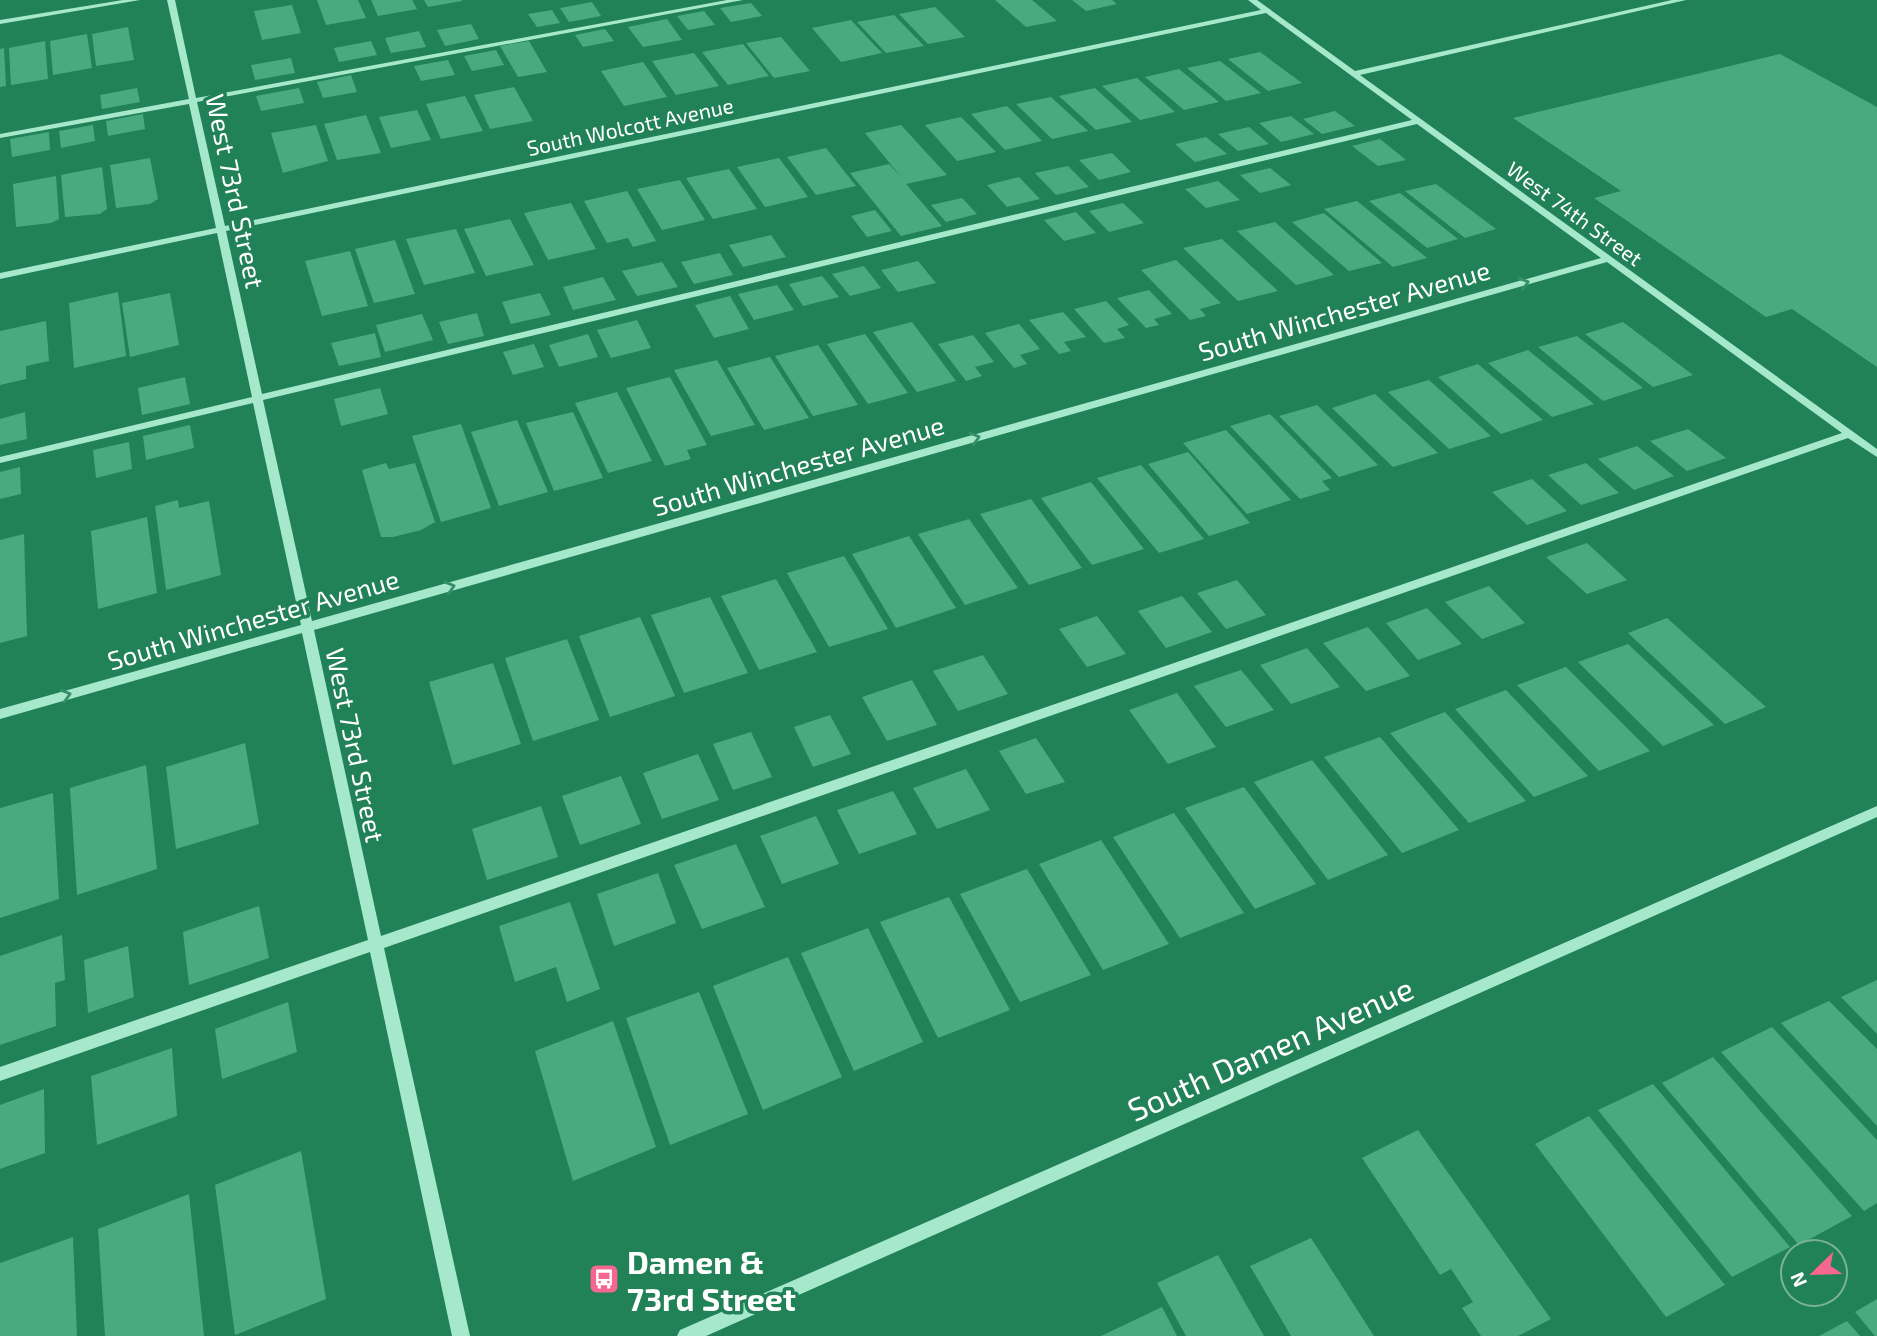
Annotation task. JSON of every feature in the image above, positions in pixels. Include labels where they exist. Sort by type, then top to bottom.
[{"type":"street","points":[[0,22],[136,0]]},
{"type":"street","name":"West 73rd Street","points":[[171,0],[461,1336]]},
{"type":"street","points":[[0,136],[739,0]]},
{"type":"street","name":"West 74th Street","points":[[1252,0],[1877,454]]},
{"type":"street","points":[[1353,74],[1682,0]]},
{"type":"street","name":"South Wolcott Avenue","points":[[0,275],[1268,11]]},
{"type":"street","points":[[0,460],[1419,121]]},
{"type":"street","name":"South Winchester Avenue","points":[[0,714],[1608,259]]},
{"type":"street","points":[[0,1074],[1850,434]]},
{"type":"street","name":"South Damen Avenue","points":[[686,1336],[1877,811]]},
{"type":"building","points":[[317,0],[358,0],[366,18],[326,25]]},
{"type":"building","points":[[371,0],[412,0],[417,9],[378,16]]},
{"type":"building","points":[[424,0],[462,0],[462,1],[428,7]]},
{"type":"building","points":[[995,0],[1032,0],[1057,21],[1026,27]]},
{"type":"building","points":[[1072,0],[1112,0],[1117,4],[1086,11]]},
{"type":"building","points":[[592,2],[601,16],[569,22],[560,8]]},
{"type":"building","points":[[751,3],[762,16],[731,22],[720,8]]},
{"type":"building","points":[[292,5],[301,33],[262,40],[254,11]]},
{"type":"building","points":[[935,7],[965,37],[928,44],[899,14]]},
{"type":"building","points":[[552,10],[560,23],[537,27],[528,14]]},
{"type":"building","points":[[704,11],[715,25],[688,30],[677,16]]},
{"type":"building","points":[[894,15],[924,46],[886,53],[857,22]]},
{"type":"building","points":[[667,19],[682,40],[643,47],[628,27]]},
{"type":"building","points":[[851,20],[882,53],[841,62],[812,28]]},
{"type":"building","points":[[471,24],[479,39],[445,46],[437,30]]},
{"type":"building","points":[[128,27],[134,60],[96,66],[92,34]]},
{"type":"building","points":[[605,29],[614,41],[583,47],[575,35]]},
{"type":"building","points":[[419,31],[426,47],[391,53],[385,38]]},
{"type":"building","points":[[87,34],[92,68],[53,75],[50,41]]},
{"type":"building","points":[[781,37],[810,71],[774,78],[746,43]]},
{"type":"building","points":[[45,41],[48,79],[11,85],[9,48]]},
{"type":"building","points":[[371,41],[377,55],[339,62],[334,48]]},
{"type":"building","points":[[529,41],[547,72],[518,77],[500,46]]},
{"type":"building","points":[[743,44],[769,76],[728,85],[702,52]]},
{"type":"building","points":[[4,48],[6,86],[0,87],[0,49]]},
{"type":"building","points":[[496,50],[504,65],[472,71],[464,56]]},
{"type":"building","points":[[1260,52],[1302,83],[1268,91],[1228,59]]},
{"type":"building","points":[[694,53],[719,86],[676,95],[652,61]]},
{"type":"building","points":[[1780,54],[1877,107],[1877,367],[1792,309],[1766,317],[1594,198],[1621,191],[1513,118]]},
{"type":"building","points":[[291,58],[295,73],[255,80],[251,65]]},
{"type":"building","points":[[448,60],[455,75],[421,81],[414,66]]},
{"type":"building","points":[[1220,61],[1261,93],[1226,101],[1187,68]]},
{"type":"building","points":[[643,62],[667,97],[624,106],[601,71]]},
{"type":"building","points":[[1179,69],[1219,102],[1184,110],[1145,77]]},
{"type":"building","points":[[351,75],[357,92],[323,98],[317,82]]},
{"type":"building","points":[[1137,78],[1175,112],[1140,120],[1102,86]]},
{"type":"building","points":[[514,87],[533,121],[490,129],[474,95]]},
{"type":"building","points":[[137,88],[140,102],[102,109],[100,95]]},
{"type":"building","points":[[299,88],[304,103],[261,111],[256,96]]},
{"type":"building","points":[[1095,88],[1132,122],[1096,130],[1059,96]]},
{"type":"building","points":[[465,96],[483,131],[441,139],[426,104]]},
{"type":"building","points":[[1051,97],[1088,131],[1052,139],[1016,104]]},
{"type":"building","points":[[1007,106],[1042,141],[1005,150],[971,114]]},
{"type":"building","points":[[417,110],[431,140],[391,148],[379,117]]},
{"type":"building","points":[[1335,111],[1355,126],[1322,134],[1303,119]]},
{"type":"building","points":[[143,114],[145,129],[108,136],[106,121]]},
{"type":"building","points":[[366,115],[381,153],[337,160],[324,124]]},
{"type":"building","points":[[1291,116],[1314,134],[1281,142],[1259,123]]},
{"type":"building","points":[[961,117],[996,152],[957,161],[925,125]]},
{"type":"building","points":[[93,125],[95,141],[61,148],[59,131]]},
{"type":"building","points":[[316,125],[328,161],[283,173],[271,133]]},
{"type":"building","points":[[901,125],[947,175],[906,184],[942,226],[901,236],[850,173],[889,164],[902,178],[865,133]]},
{"type":"building","points":[[1249,127],[1269,144],[1238,151],[1218,134]]},
{"type":"building","points":[[49,132],[50,150],[12,157],[10,139]]},
{"type":"building","points":[[1206,137],[1227,154],[1195,162],[1175,144]]},
{"type":"building","points":[[1380,139],[1406,160],[1378,166],[1352,146]]},
{"type":"building","points":[[826,148],[856,186],[816,195],[787,157]]},
{"type":"building","points":[[1112,153],[1131,172],[1099,180],[1079,160]]},
{"type":"building","points":[[150,158],[158,199],[150,204],[116,208],[110,165]]},
{"type":"building","points":[[779,158],[808,197],[765,207],[737,167]]},
{"type":"building","points":[[1068,166],[1089,187],[1056,195],[1035,173]]},
{"type":"building","points":[[102,167],[107,209],[100,214],[65,217],[61,175]]},
{"type":"building","points":[[1270,168],[1291,185],[1260,193],[1240,175]]},
{"type":"building","points":[[729,169],[757,209],[713,219],[686,178]]},
{"type":"building","points":[[56,176],[59,219],[51,223],[16,227],[13,184]]},
{"type":"building","points":[[1019,177],[1040,199],[1007,207],[987,185]]},
{"type":"building","points":[[680,180],[705,220],[662,230],[637,189]]},
{"type":"building","points":[[1218,181],[1240,200],[1206,208],[1185,189]]},
{"type":"building","points":[[1436,184],[1496,229],[1465,238],[1405,191]]},
{"type":"building","points":[[627,191],[656,241],[633,247],[628,238],[607,243],[584,201]]},
{"type":"building","points":[[1400,193],[1458,239],[1427,248],[1369,201]]},
{"type":"building","points":[[962,198],[977,214],[946,222],[931,205]]},
{"type":"building","points":[[1357,201],[1427,258],[1393,267],[1324,209]]},
{"type":"building","points":[[571,203],[596,249],[548,260],[524,213]]},
{"type":"building","points":[[1123,203],[1144,223],[1109,232],[1089,211]]},
{"type":"building","points":[[875,210],[892,231],[867,237],[851,216]]},
{"type":"building","points":[[1076,212],[1096,233],[1064,241],[1044,220]]},
{"type":"building","points":[[1324,213],[1382,263],[1349,271],[1292,222]]},
{"type":"building","points":[[510,219],[534,265],[486,276],[464,229]]},
{"type":"building","points":[[1275,222],[1334,275],[1296,285],[1237,231]]},
{"type":"building","points":[[456,229],[475,273],[424,285],[406,239]]},
{"type":"building","points":[[771,235],[786,257],[743,267],[729,245]]},
{"type":"building","points":[[1222,239],[1278,291],[1238,301],[1183,248]]},
{"type":"building","points":[[395,240],[415,294],[374,303],[355,249]]},
{"type":"building","points":[[350,251],[368,306],[322,316],[305,261]]},
{"type":"building","points":[[720,253],[733,275],[694,284],[681,262]]},
{"type":"building","points":[[1176,260],[1221,303],[1200,309],[1206,316],[1190,320],[1141,270]]},
{"type":"building","points":[[918,261],[936,283],[898,292],[881,270]]},
{"type":"building","points":[[662,262],[678,287],[637,296],[622,271]]},
{"type":"building","points":[[864,266],[881,288],[850,296],[832,274]]},
{"type":"building","points":[[822,276],[839,297],[803,306],[789,284]]},
{"type":"building","points":[[603,277],[616,300],[573,310],[563,287]]},
{"type":"building","points":[[777,285],[794,310],[754,320],[738,294]]},
{"type":"building","points":[[1149,290],[1172,314],[1154,319],[1159,325],[1146,328],[1117,298]]},
{"type":"building","points":[[118,292],[126,356],[74,368],[69,303]]},
{"type":"building","points":[[170,293],[179,345],[130,357],[122,303]]},
{"type":"building","points":[[540,293],[551,315],[511,324],[502,302]]},
{"type":"building","points":[[730,296],[749,329],[714,338],[695,305]]},
{"type":"building","points":[[1106,301],[1129,325],[1117,329],[1125,338],[1104,343],[1074,309]]},
{"type":"building","points":[[1063,312],[1086,337],[1064,342],[1071,351],[1059,354],[1029,320]]},
{"type":"building","points":[[477,313],[484,336],[448,344],[439,322]]},
{"type":"building","points":[[422,314],[433,340],[385,352],[376,325]]},
{"type":"building","points":[[637,320],[651,348],[611,358],[597,330]]},
{"type":"building","points":[[46,321],[49,361],[26,366],[26,379],[0,385],[0,331]]},
{"type":"building","points":[[912,322],[956,381],[917,392],[873,332]]},
{"type":"building","points":[[1623,322],[1693,375],[1653,387],[1585,334]]},
{"type":"building","points":[[1019,324],[1040,349],[1020,355],[1027,364],[1014,368],[985,333]]},
{"type":"building","points":[[375,333],[381,357],[339,366],[331,343]]},
{"type":"building","points":[[588,334],[598,357],[559,367],[549,345]]},
{"type":"building","points":[[865,334],[908,393],[868,404],[827,344]]},
{"type":"building","points":[[973,335],[994,362],[975,367],[982,376],[966,381],[938,344]]},
{"type":"building","points":[[1577,336],[1643,388],[1603,401],[1538,347]]},
{"type":"building","points":[[534,344],[544,367],[513,375],[503,352]]},
{"type":"building","points":[[818,345],[858,405],[813,416],[775,356]]},
{"type":"building","points":[[1528,350],[1594,404],[1552,417],[1488,363]]},
{"type":"building","points":[[770,357],[809,418],[764,430],[727,368]]},
{"type":"building","points":[[717,360],[755,425],[711,436],[674,370]]},
{"type":"building","points":[[1478,364],[1543,420],[1501,434],[1438,377]]},
{"type":"building","points":[[185,377],[190,404],[142,415],[138,388]]},
{"type":"building","points":[[670,377],[707,445],[687,450],[691,459],[665,466],[626,388]]},
{"type":"building","points":[[1429,380],[1491,436],[1449,449],[1388,392]]},
{"type":"building","points":[[380,388],[388,414],[341,426],[334,399]]},
{"type":"building","points":[[617,392],[652,461],[608,473],[575,403]]},
{"type":"building","points":[[1375,394],[1438,453],[1393,467],[1332,408]]},
{"type":"building","points":[[1317,405],[1378,465],[1339,477],[1279,416]]},
{"type":"building","points":[[25,412],[27,439],[0,445],[0,419]]},
{"type":"building","points":[[573,412],[603,478],[554,491],[526,423]]},
{"type":"building","points":[[1270,414],[1332,478],[1322,481],[1330,490],[1300,499],[1230,426]]},
{"type":"building","points":[[517,420],[548,492],[499,506],[471,432]]},
{"type":"building","points":[[461,424],[491,508],[441,522],[412,436]]},
{"type":"building","points":[[190,425],[194,448],[146,460],[143,436]]},
{"type":"building","points":[[1688,429],[1726,458],[1687,471],[1650,441]]},
{"type":"building","points":[[1226,430],[1291,500],[1247,514],[1183,443]]},
{"type":"building","points":[[129,442],[132,469],[96,478],[93,450]]},
{"type":"building","points":[[1637,446],[1674,476],[1634,490],[1598,459]]},
{"type":"building","points":[[1188,452],[1250,523],[1209,536],[1148,464]]},
{"type":"building","points":[[386,463],[389,469],[415,463],[435,522],[421,530],[381,537],[362,470]]},
{"type":"building","points":[[1586,463],[1619,493],[1581,505],[1548,475]]},
{"type":"building","points":[[1141,465],[1204,539],[1159,553],[1097,478]]},
{"type":"building","points":[[20,467],[21,494],[0,499],[0,472]]},
{"type":"building","points":[[1532,479],[1567,511],[1527,525],[1492,492]]},
{"type":"building","points":[[1091,482],[1144,549],[1092,565],[1041,498]]},
{"type":"building","points":[[1031,499],[1082,568],[1029,585],[980,514]]},
{"type":"building","points":[[178,500],[179,508],[209,501],[221,575],[166,590],[155,506]]},
{"type":"building","points":[[147,517],[157,593],[98,609],[91,531]]},
{"type":"building","points":[[969,519],[1018,588],[965,605],[918,534]]},
{"type":"building","points":[[24,534],[27,636],[0,643],[0,540]]},
{"type":"building","points":[[909,536],[956,608],[896,628],[852,554]]},
{"type":"building","points":[[1587,543],[1627,580],[1587,594],[1546,557]]},
{"type":"building","points":[[844,556],[888,629],[829,647],[787,573]]},
{"type":"building","points":[[776,579],[817,652],[759,670],[721,596]]},
{"type":"building","points":[[1237,580],[1266,615],[1226,629],[1197,593]]},
{"type":"building","points":[[1489,586],[1525,623],[1482,639],[1445,602]]},
{"type":"building","points":[[1182,596],[1212,632],[1166,648],[1138,611]]},
{"type":"building","points":[[710,597],[748,673],[684,693],[651,615]]},
{"type":"building","points":[[1427,608],[1462,644],[1418,660],[1386,623]]},
{"type":"building","points":[[1097,616],[1126,654],[1087,667],[1059,629]]},
{"type":"building","points":[[640,617],[675,696],[610,717],[579,636]]},
{"type":"building","points":[[1667,618],[1766,707],[1725,724],[1628,633]]},
{"type":"building","points":[[1368,627],[1410,676],[1366,691],[1323,643]]},
{"type":"building","points":[[567,639],[599,720],[533,741],[505,658]]},
{"type":"building","points":[[1628,644],[1714,725],[1663,746],[1578,662]]},
{"type":"building","points":[[1307,648],[1340,687],[1291,704],[1260,665]]},
{"type":"building","points":[[983,655],[1008,694],[958,711],[933,671]]},
{"type":"building","points":[[493,663],[521,744],[453,765],[429,682]]},
{"type":"building","points":[[1566,667],[1650,751],[1599,771],[1517,685]]},
{"type":"building","points":[[1241,670],[1274,710],[1226,727],[1194,686]]},
{"type":"building","points":[[912,680],[937,725],[887,741],[862,697]]},
{"type":"building","points":[[1506,690],[1588,776],[1534,797],[1455,709]]},
{"type":"building","points":[[1177,693],[1216,747],[1168,764],[1129,710]]},
{"type":"building","points":[[1445,712],[1526,801],[1469,823],[1390,733]]},
{"type":"building","points":[[830,715],[851,754],[813,767],[794,727]]},
{"type":"building","points":[[751,732],[772,777],[733,790],[713,744]]},
{"type":"building","points":[[1380,737],[1459,830],[1402,853],[1324,757]]},
{"type":"building","points":[[1036,738],[1065,782],[1026,794],[999,751]]},
{"type":"building","points":[[245,743],[259,824],[176,849],[166,767]]},
{"type":"building","points":[[698,754],[719,800],[662,819],[643,773]]},
{"type":"building","points":[[1312,760],[1388,855],[1328,880],[1254,782]]},
{"type":"building","points":[[146,765],[157,869],[77,895],[70,788]]},
{"type":"building","points":[[966,769],[990,810],[937,829],[913,788]]},
{"type":"building","points":[[621,776],[641,824],[580,845],[562,796]]},
{"type":"building","points":[[1244,787],[1316,884],[1255,909],[1185,808]]},
{"type":"building","points":[[893,791],[917,834],[859,854],[837,810]]},
{"type":"building","points":[[53,793],[59,899],[0,918],[0,808]]},
{"type":"building","points":[[541,806],[558,857],[487,880],[472,829]]},
{"type":"building","points":[[1174,813],[1244,913],[1180,938],[1113,837]]},
{"type":"building","points":[[816,816],[839,864],[782,884],[760,836]]},
{"type":"building","points":[[1101,840],[1169,944],[1103,970],[1039,864]]},
{"type":"building","points":[[736,844],[765,907],[702,929],[674,865]]},
{"type":"building","points":[[1027,869],[1091,975],[1020,1002],[960,894]]},
{"type":"building","points":[[658,873],[676,923],[614,946],[597,894]]},
{"type":"building","points":[[949,897],[1010,1010],[938,1038],[880,922]]},
{"type":"building","points":[[570,902],[600,989],[567,1002],[556,967],[515,982],[499,926]]},
{"type":"building","points":[[259,906],[269,958],[189,985],[183,932]]},
{"type":"building","points":[[868,928],[923,1042],[854,1071],[801,953]]},
{"type":"building","points":[[62,935],[65,980],[55,983],[56,1026],[0,1045],[0,956]]},
{"type":"building","points":[[128,946],[134,997],[88,1013],[84,960]]},
{"type":"building","points":[[788,957],[842,1077],[763,1110],[713,986]]},
{"type":"building","points":[[1877,980],[1877,1034],[1841,997]]},
{"type":"building","points":[[699,992],[748,1114],[670,1145],[626,1018]]},
{"type":"building","points":[[1829,1001],[1877,1049],[1877,1126],[1781,1023]]},
{"type":"building","points":[[288,1002],[297,1052],[222,1079],[215,1029]]},
{"type":"building","points":[[613,1021],[656,1147],[573,1181],[535,1051]]},
{"type":"building","points":[[1772,1027],[1877,1140],[1877,1203],[1864,1211],[1721,1052]]},
{"type":"building","points":[[172,1048],[177,1116],[97,1145],[91,1076]]},
{"type":"building","points":[[1713,1057],[1852,1216],[1812,1238],[1793,1238],[1662,1083]]},
{"type":"building","points":[[1653,1084],[1782,1238],[1779,1238],[1779,1253],[1732,1277],[1598,1110]]},
{"type":"building","points":[[44,1089],[45,1153],[0,1169],[0,1105]]},
{"type":"building","points":[[1589,1116],[1725,1285],[1666,1317],[1535,1144]]},
{"type":"building","points":[[1418,1130],[1551,1319],[1518,1336],[1481,1336],[1462,1308],[1473,1302],[1451,1269],[1440,1275],[1362,1158]]},
{"type":"building","points":[[301,1151],[326,1299],[235,1335],[215,1185]]},
{"type":"building","points":[[189,1194],[204,1336],[105,1336],[98,1229]]},
{"type":"building","points":[[73,1237],[77,1336],[0,1336],[0,1263]]},
{"type":"building","points":[[1311,1238],[1374,1336],[1291,1336],[1250,1266]]},
{"type":"building","points":[[1218,1255],[1264,1336],[1186,1336],[1157,1283]]},
{"type":"building","points":[[1877,1299],[1877,1336],[1875,1336],[1855,1312]]},
{"type":"building","points":[[1162,1307],[1177,1336],[1101,1336]]},
{"type":"building","points":[[1847,1321],[1860,1336],[1819,1336]]},
{"type":"place","name":"Damen & 73rd Street","points":[[604,1279]]}]
